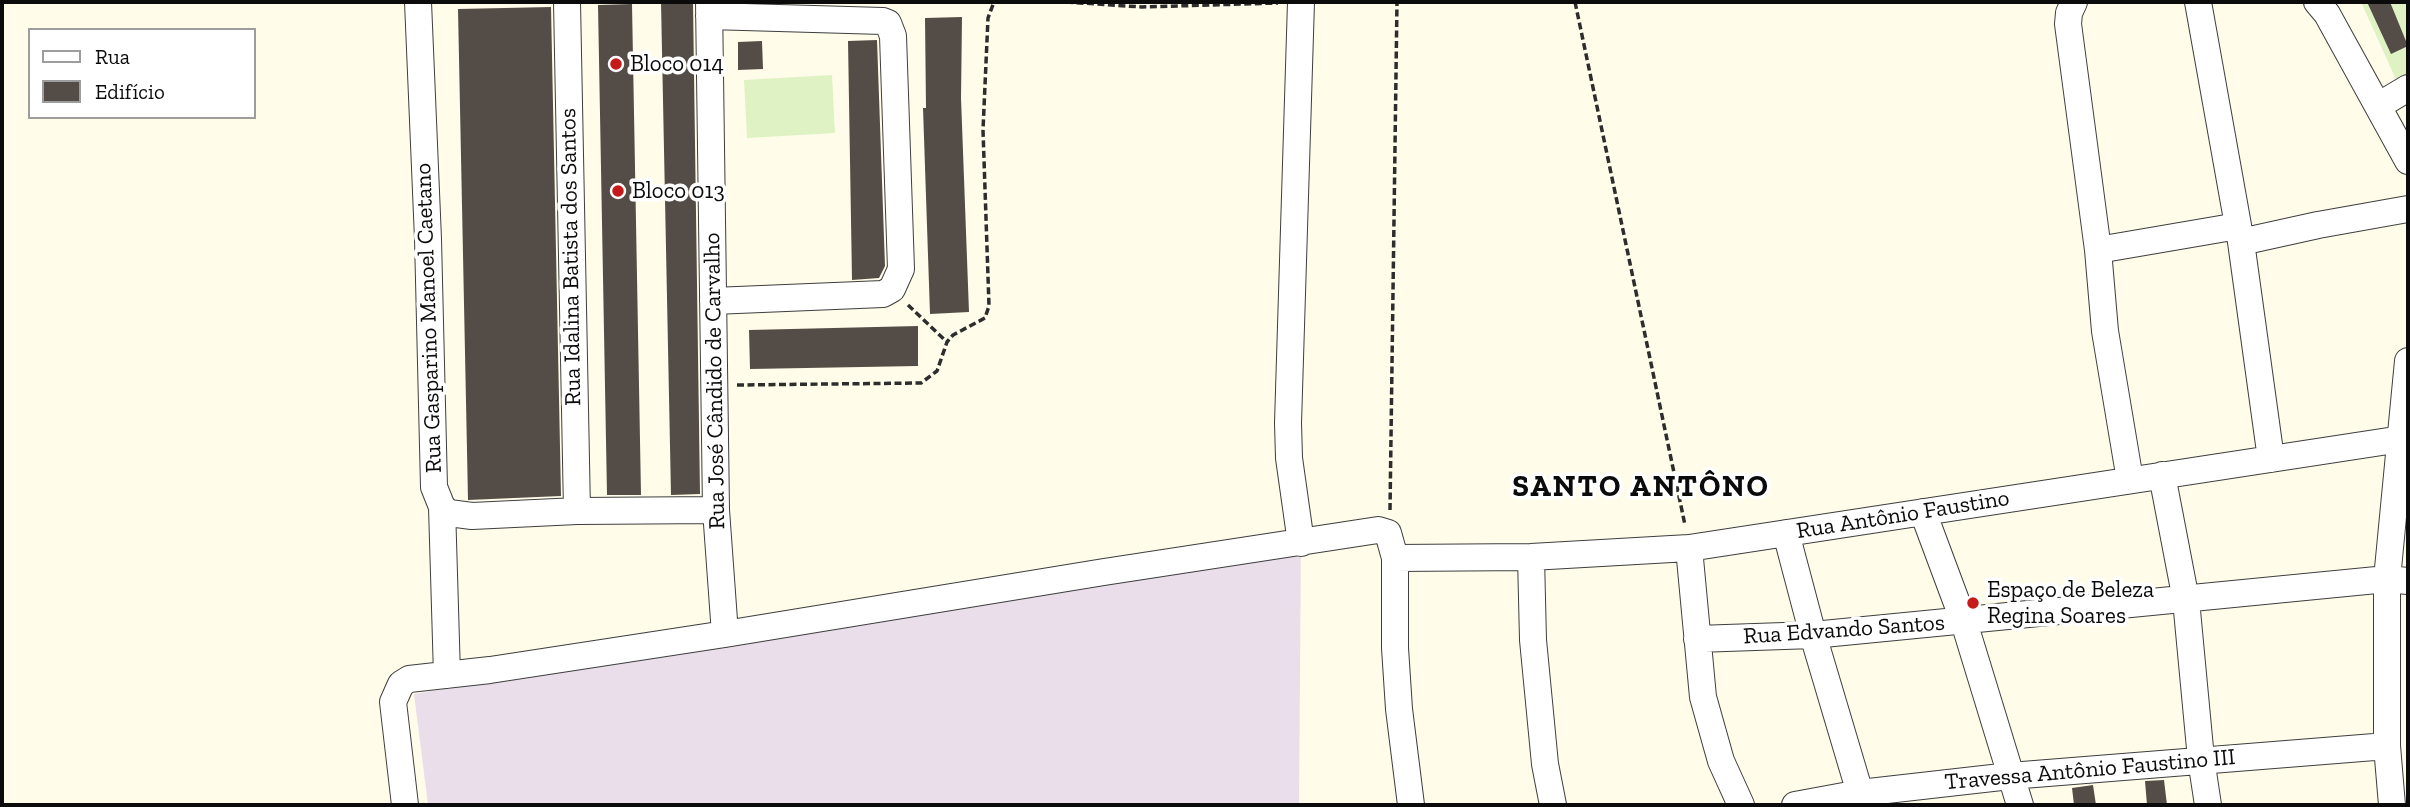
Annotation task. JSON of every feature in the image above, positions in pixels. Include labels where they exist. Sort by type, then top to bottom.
[{"type":"street","name":"Rua Gasparino Manoel Caetano","points":[[418,2],[428,239],[434,487],[442,507],[447,675]]},
{"type":"street","name":"Rua Idalina Batista dos Santos","points":[[567,2],[577,511]]},
{"type":"street","points":[[1301,2],[1288,423],[1289,458],[1301,543]]},
{"type":"street","points":[[2074,2],[2068,24],[2098,250],[2105,331],[2130,480]]},
{"type":"street","points":[[2198,2],[2239,234],[2271,459]]},
{"type":"street","points":[[2317,2],[2327,14],[2408,161]]},
{"type":"street","points":[[709,9],[883,21],[892,27],[901,269],[892,289],[883,294],[713,301]]},
{"type":"street","name":"Rua José Cândido de Carvalho","points":[[709,9],[716,510],[725,634]]},
{"type":"street","points":[[2378,106],[2408,88]]},
{"type":"street","points":[[2098,250],[2318,225],[2408,209]]},
{"type":"street","points":[[2392,805],[2387,746],[2408,361]]},
{"type":"street","name":"Rua Antônio Faustino","points":[[405,805],[393,702],[401,684],[409,679],[725,634],[1378,530],[1386,532],[1393,547],[1531,557],[1689,548],[2405,439]]},
{"type":"street","points":[[2162,475],[2186,600],[2208,805]]},
{"type":"street","points":[[442,507],[449,513],[472,516],[577,511],[716,510]]},
{"type":"street","points":[[1923,512],[1964,622],[2020,805]]},
{"type":"street","points":[[1786,533],[1860,793]]},
{"type":"street","points":[[1393,547],[1399,709],[1411,805]]},
{"type":"street","points":[[1689,548],[1703,697],[1721,761],[1741,805]]},
{"type":"street","points":[[1531,557],[1533,640],[1545,764],[1553,805]]},
{"type":"street","name":"Rua Edvando Santos","points":[[1697,639],[1813,635],[2398,580]]},
{"type":"street","name":"Travessa Antônio Faustino III","points":[[1795,805],[1860,793],[2010,776],[2387,746]]},
{"type":"path","points":[[1066,2],[1142,7],[1301,2]]},
{"type":"path","points":[[1393,547],[1397,2]]},
{"type":"path","points":[[1575,2],[1689,548]]},
{"type":"path","points":[[892,289],[947,342]]},
{"type":"shaded area","points":[[1301,541],[1299,805],[428,805],[414,694]]},
{"type":"green space","points":[[2361,2],[2408,2],[2408,106]]},
{"type":"green space","points":[[832,75],[835,133],[747,138],[744,80]]},
{"type":"building","points":[[661,2],[693,2],[700,494],[671,495]]},
{"type":"building","points":[[2367,2],[2390,2],[2408,46],[2391,54]]},
{"type":"building","points":[[632,4],[641,495],[607,495],[598,5]]},
{"type":"building","points":[[551,7],[561,496],[468,500],[458,9]]},
{"type":"building","points":[[962,17],[961,98],[969,312],[930,314],[923,108],[926,108],[925,18]]},
{"type":"building","points":[[877,40],[885,266],[879,278],[852,280],[848,41]]},
{"type":"building","points":[[762,41],[763,69],[738,70],[738,42]]},
{"type":"building","points":[[918,326],[918,366],[750,369],[749,330]]},
{"type":"building","points":[[2164,780],[2167,805],[2147,805],[2145,781]]},
{"type":"building","points":[[2093,785],[2096,805],[2074,805],[2072,788]]},
{"type":"place","name":"Bloco 014","points":[[616,64]]},
{"type":"place","name":"Bloco 013","points":[[618,191]]},
{"type":"place","name":"Espaço de Beleza Regina Soares","points":[[1973,603]]},
{"type":"district","name":"SANTO ANTÔNO","points":[[1641,487]]}]
